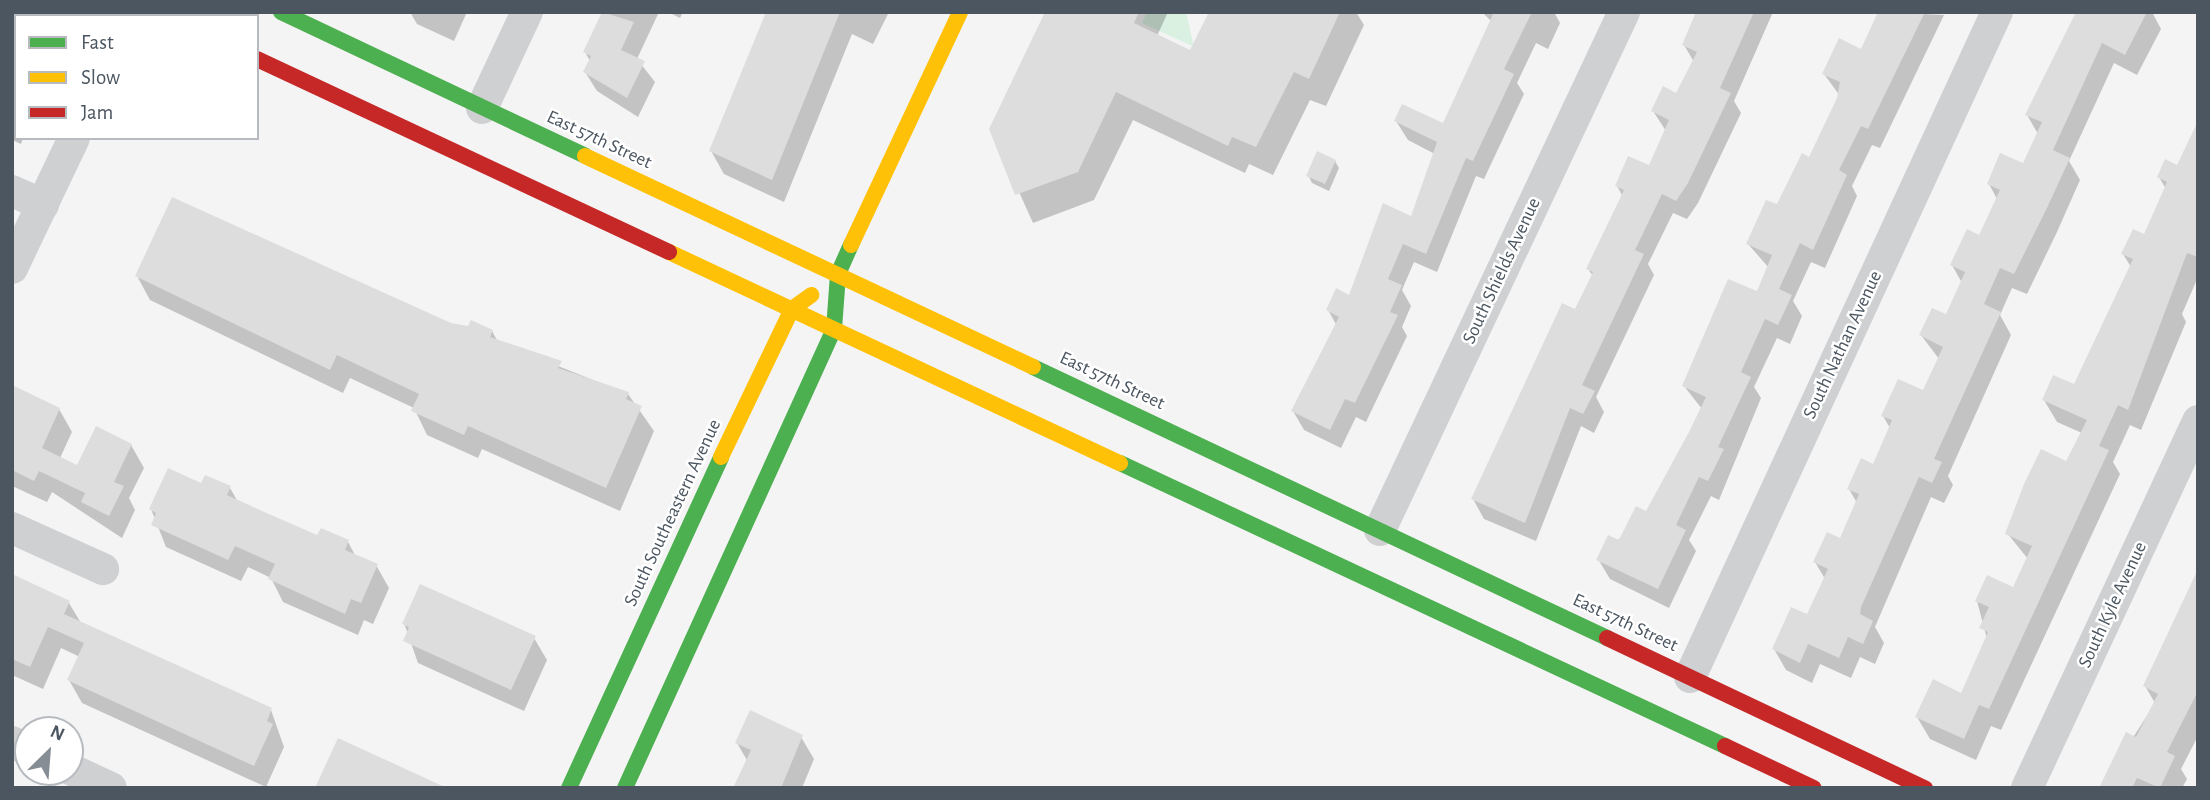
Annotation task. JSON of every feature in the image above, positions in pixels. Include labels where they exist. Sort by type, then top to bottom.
[{"type":"main road","name":"East 57th Street","points":[[281,12],[1925,788]]},
{"type":"main road","name":"South Southeastern Avenue","points":[[625,788],[834,329],[838,274],[960,12]]},
{"type":"main road","points":[[259,60],[1814,788]]},
{"type":"main road","name":"South Southeastern Avenue","points":[[569,788],[792,309],[838,274]]},
{"type":"street","points":[[482,108],[527,12]]},
{"type":"street","name":"South Shields Avenue","points":[[1380,530],[1624,12]]},
{"type":"street","name":"South Nathan Avenue","points":[[1690,677],[1997,12]]},
{"type":"street","points":[[12,268],[73,140]]},
{"type":"street","points":[[12,191],[43,205]]},
{"type":"street","name":"South Kyle Avenue","points":[[2027,788],[2198,421]]},
{"type":"street","points":[[12,528],[103,569]]},
{"type":"street","points":[[84,775],[111,788]]},
{"type":"green space","points":[[1147,12],[1186,12],[1194,47],[1142,23]]},
{"type":"building","points":[[602,12],[634,22],[621,50],[645,61],[627,98],[583,72],[591,56],[583,52]]},
{"type":"building","points":[[766,12],[840,12],[772,180],[709,151]]},
{"type":"building","points":[[1045,12],[1139,12],[1134,23],[1190,50],[1209,12],[1340,12],[1309,79],[1294,72],[1256,147],[1232,137],[1228,146],[1116,92],[1078,172],[1015,195],[989,129]]},
{"type":"building","points":[[1494,12],[1532,12],[1504,69],[1514,74],[1473,161],[1466,158],[1426,254],[1403,244],[1388,279],[1402,285],[1390,312],[1398,315],[1355,403],[1345,399],[1330,430],[1291,411],[1339,317],[1326,310],[1336,288],[1349,295],[1383,203],[1411,216],[1437,142],[1394,121],[1402,104],[1443,123]]},
{"type":"building","points":[[1696,12],[1754,12],[1720,88],[1731,93],[1688,183],[1676,201],[1662,194],[1635,250],[1644,254],[1582,385],[1595,391],[1583,414],[1570,408],[1525,523],[1471,499],[1562,303],[1575,309],[1593,272],[1586,269],[1624,190],[1615,186],[1628,156],[1649,165],[1669,120],[1651,111],[1663,86],[1676,93],[1697,52],[1682,45]]},
{"type":"building","points":[[1878,12],[1925,12],[1868,129],[1861,126],[1839,170],[1847,175],[1813,250],[1800,243],[1779,289],[1792,295],[1778,325],[1765,319],[1741,372],[1751,377],[1718,447],[1724,449],[1708,481],[1699,477],[1676,525],[1686,530],[1658,589],[1596,560],[1608,535],[1619,540],[1636,506],[1646,511],[1689,432],[1706,397],[1682,386],[1728,279],[1757,291],[1772,255],[1746,244],[1766,200],[1777,204],[1802,153],[1809,157],[1837,98],[1840,82],[1822,74],[1839,38],[1861,49]]},
{"type":"building","points":[[2076,12],[2147,12],[2125,55],[2102,43],[2053,150],[2070,158],[2014,274],[2000,268],[1984,304],[2001,312],[1934,459],[1942,462],[1932,483],[1919,477],[1861,607],[1860,614],[1873,621],[1863,644],[1848,637],[1839,658],[1808,644],[1800,663],[1772,649],[1791,607],[1807,614],[1828,569],[1813,562],[1827,532],[1840,538],[1859,494],[1847,489],[1861,458],[1873,464],[1892,420],[1881,416],[1898,379],[1923,390],[1943,347],[1919,335],[1932,308],[1946,314],[1965,272],[1950,265],[1967,229],[1979,235],[2000,190],[1987,184],[2000,153],[2023,163],[2042,122],[2025,115]]},
{"type":"building","points":[[2198,121],[2198,257],[2187,253],[2128,410],[2118,405],[2099,446],[2109,450],[1989,709],[1979,705],[1964,739],[1915,717],[1933,679],[1961,693],[1988,632],[1979,628],[1989,607],[1975,601],[1987,575],[2013,587],[2032,546],[2005,534],[2024,484],[2041,449],[2066,461],[2087,420],[2042,400],[2053,375],[2074,384],[2133,259],[2121,254],[2133,229],[2144,234],[2167,182],[2157,177],[2165,159],[2177,165]]},
{"type":"building","points":[[1317,151],[1336,160],[1325,184],[1306,176]]},
{"type":"building","points":[[172,197],[451,323],[468,326],[471,320],[493,330],[490,337],[562,361],[558,368],[629,392],[626,399],[642,406],[606,488],[468,426],[464,435],[411,411],[419,394],[337,355],[330,370],[135,276]]},
{"type":"building","points":[[12,385],[60,408],[42,448],[77,465],[96,426],[132,444],[114,482],[124,486],[109,516],[81,502],[85,493],[39,471],[34,481],[12,470]]},
{"type":"building","points":[[168,468],[201,483],[205,475],[231,486],[227,495],[317,535],[321,528],[349,540],[345,550],[378,564],[361,603],[351,599],[345,614],[268,579],[275,564],[235,546],[228,560],[151,525],[156,513],[149,509]]},
{"type":"building","points":[[2198,569],[2198,691],[2167,752],[2175,756],[2160,788],[2137,778],[2132,788],[2099,788],[2126,732],[2136,737],[2158,694],[2143,686]]},
{"type":"building","points":[[12,574],[70,601],[64,614],[272,708],[267,721],[273,724],[254,766],[67,680],[84,643],[48,627],[30,667],[12,659]]},
{"type":"building","points":[[420,584],[536,636],[511,690],[403,641],[409,627],[402,624]]},
{"type":"building","points":[[750,710],[803,735],[781,788],[733,788],[751,750],[735,743]]},
{"type":"building","points":[[338,738],[447,788],[315,788]]},
{"type":"traffic: fast","points":[[157,12],[161,14]]},
{"type":"traffic: fast","points":[[281,12],[585,156]]},
{"type":"traffic: fast","points":[[625,788],[834,329],[838,274],[851,245]]},
{"type":"traffic: fast","points":[[1033,367],[1607,638]]},
{"type":"traffic: fast","points":[[569,788],[721,457]]},
{"type":"traffic: fast","points":[[1120,463],[1725,746]]},
{"type":"traffic: slow","points":[[851,245],[960,12]]},
{"type":"traffic: slow","points":[[585,156],[1033,367]]},
{"type":"traffic: slow","points":[[669,252],[1120,463]]},
{"type":"traffic: slow","points":[[721,457],[792,309],[811,295]]},
{"type":"traffic: jam","points":[[259,60],[669,252]]},
{"type":"traffic: jam","points":[[1607,638],[1925,788]]},
{"type":"traffic: jam","points":[[1725,746],[1814,788]]}]
